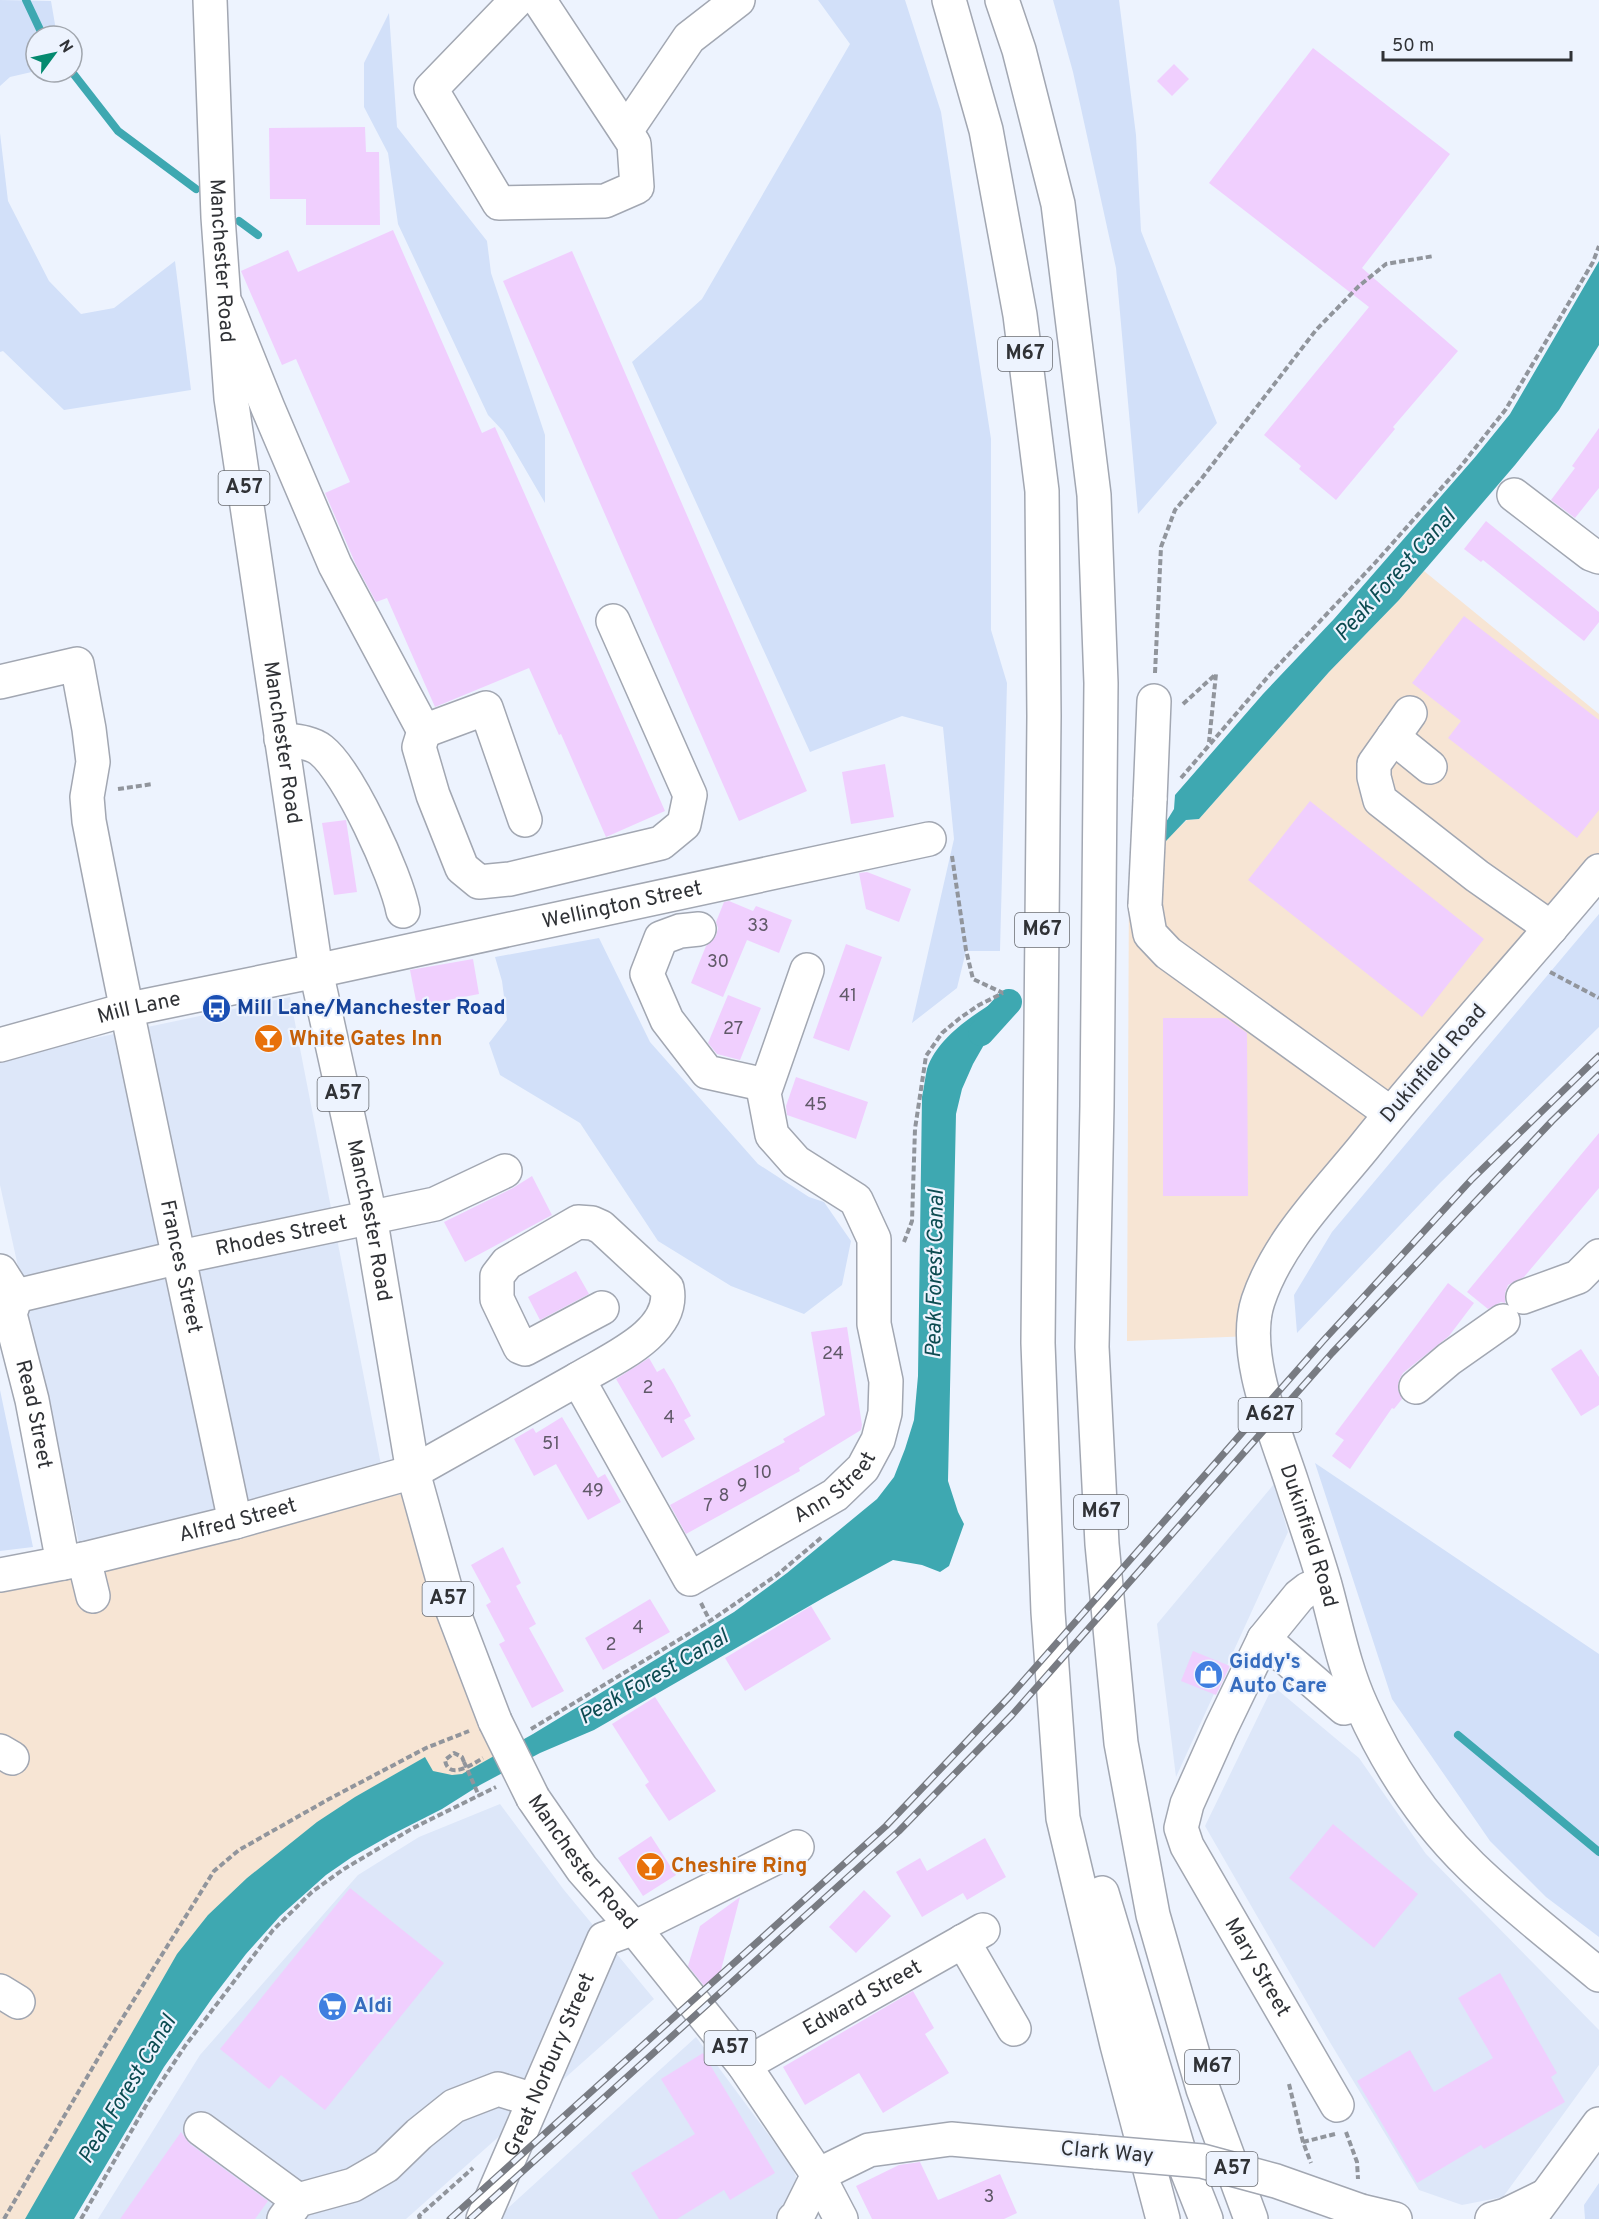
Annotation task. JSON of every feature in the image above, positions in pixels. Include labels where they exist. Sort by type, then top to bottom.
[{"type":"main road","name":"Manchester Road","points":[[210,0],[218,217],[231,398],[281,739],[316,971],[370,1216],[413,1472],[448,1598],[495,1721],[533,1798],[582,1869],[634,1928],[744,2065],[818,2175],[841,2219]]},
{"type":"main road","points":[[517,0],[431,89],[499,203],[605,201],[637,187],[634,144],[539,0]]},
{"type":"main road","points":[[626,130],[689,38],[738,0]]},
{"type":"main road","name":"M67","points":[[949,0],[986,130],[1020,315],[1042,491],[1044,716],[1038,1343],[1048,1612],[1063,1818],[1114,2034],[1163,2219]]},
{"type":"main road","name":"M67","points":[[1002,0],[1019,50],[1058,204],[1094,495],[1101,683],[1092,1347],[1102,1544],[1121,1743],[1153,1915],[1203,2090],[1251,2219]]},
{"type":"main road","points":[[224,298],[335,565],[424,731],[419,747],[433,795],[462,868],[479,882],[510,879],[661,843],[684,825],[690,795],[613,621]]},
{"type":"main road","points":[[1514,495],[1591,554],[1599,557]]},
{"type":"main road","name":"Frances Street","points":[[0,682],[77,664],[93,762],[87,797],[89,820],[125,1010],[180,1257],[235,1522]]},
{"type":"main road","points":[[424,731],[486,708],[525,820]]},
{"type":"main road","points":[[1154,716],[1162,793],[1145,905],[1150,934],[1168,952],[1390,1113]]},
{"type":"main road","points":[[1430,767],[1402,725],[1374,764],[1374,777],[1380,800],[1477,876],[1551,928]]},
{"type":"main road","points":[[281,739],[310,745],[321,750],[332,762],[355,798],[385,857],[403,911]]},
{"type":"main road","name":"Wellington Street","points":[[316,971],[928,839]]},
{"type":"main road","name":"Dukinfield Road","points":[[1599,871],[1526,959],[1390,1113],[1280,1253],[1264,1286],[1254,1318],[1252,1336],[1264,1395],[1324,1583],[1344,1657],[1360,1704],[1388,1759],[1425,1813],[1469,1864],[1520,1910],[1599,1975]]},
{"type":"main road","points":[[699,929],[680,931],[661,938],[647,974],[667,1020],[707,1072],[766,1085]]},
{"type":"main road","name":"Ann Street","points":[[578,1378],[690,1579],[835,1495],[863,1468],[878,1440],[885,1413],[886,1381],[874,1324],[874,1239],[856,1200],[796,1162],[772,1135],[764,1093],[807,970]]},
{"type":"main road","name":"Mill Lane","points":[[0,1045],[125,1010],[316,971]]},
{"type":"main road","name":"Rhodes Street","points":[[8,1284],[180,1257],[435,1204],[505,1171]]},
{"type":"main road","points":[[413,1472],[643,1340],[657,1326],[669,1299],[667,1288],[601,1227],[592,1223],[578,1222],[507,1263],[497,1276],[497,1299],[520,1347],[525,1349],[602,1308]]},
{"type":"main road","points":[[1530,1294],[1578,1278],[1599,1256]]},
{"type":"main road","name":"Read Street","points":[[8,1284],[10,1314],[73,1561],[93,1596]]},
{"type":"main road","points":[[1416,1387],[1449,1359],[1503,1321]]},
{"type":"main road","name":"Alfred Street","points":[[0,1575],[73,1561],[235,1522],[413,1472]]},
{"type":"main road","points":[[1324,1583],[1308,1589],[1299,1596],[1264,1639],[1344,1708],[1360,1704]]},
{"type":"main road","name":"M67","points":[[1048,1612],[1093,1863],[1178,2148],[1206,2219]]},
{"type":"main road","name":"Mary Street","points":[[1264,1639],[1187,1804],[1181,1828],[1187,1846],[1338,2105]]},
{"type":"main road","name":"Great Norbury Street","points":[[483,2219],[604,1939],[634,1928],[797,1847]]},
{"type":"main road","name":"M67","points":[[1153,1915],[1272,2219]]},
{"type":"main road","name":"Edward Street","points":[[744,2065],[973,1936],[1014,2029]]},
{"type":"main road","points":[[201,2129],[291,2210],[353,2185],[386,2166],[419,2134],[454,2106],[498,2089],[534,2100]]},
{"type":"main road","points":[[1492,2219],[1540,2211],[1599,2124]]},
{"type":"main road","name":"Clark Way","points":[[818,2175],[869,2150],[951,2139],[1202,2161],[1276,2181],[1361,2211],[1395,2219]]},
{"type":"main road","points":[[794,2219],[818,2175]]},
{"type":"path","points":[[1162,793],[1374,564],[1461,466],[1506,409],[1593,262],[1599,246]]},
{"type":"path","points":[[1154,716],[1161,546],[1175,510],[1316,330],[1359,286],[1386,264],[1434,255]]},
{"type":"path","points":[[1154,716],[1216,674],[1209,743]]},
{"type":"path","points":[[928,839],[949,840],[966,950],[974,979],[1003,993]]},
{"type":"path","points":[[1526,959],[1599,998]]},
{"type":"path","points":[[528,1731],[710,1621]]},
{"type":"path","points":[[4,2219],[107,2043],[214,1871],[239,1850],[426,1748],[495,1721]]},
{"type":"path","points":[[479,1796],[464,1762],[462,1757],[454,1753],[446,1760],[446,1766],[456,1771],[487,1755]]},
{"type":"path","points":[[81,2219],[148,2102],[185,2046],[273,1930],[312,1892],[344,1869],[413,1828],[500,1785]]},
{"type":"path","points":[[1288,2077],[1304,2142],[1312,2164]]},
{"type":"path","points":[[1304,2142],[1346,2131],[1357,2162],[1361,2211]]},
{"type":"path","points":[[420,2219],[419,2216],[476,2166]]},
{"type":"shaded area","points":[[0,0],[51,1],[55,24],[24,24],[24,74],[10,77],[0,86]]},
{"type":"shaded area","points":[[818,0],[905,0],[941,112],[991,439],[991,630],[1007,683],[1000,951],[966,951],[957,988],[912,1023],[954,839],[943,727],[902,716],[810,752],[632,362],[702,299],[850,44]]},
{"type":"shaded area","points":[[1053,0],[1119,0],[1136,135],[1141,231],[1217,423],[1138,514],[1116,268],[1073,72]]},
{"type":"shaded area","points":[[389,13],[397,127],[487,241],[491,273],[545,435],[545,503],[503,431],[488,415],[398,224],[388,153],[364,107],[364,63]]},
{"type":"shaded area","points":[[0,133],[8,201],[49,281],[81,314],[114,308],[175,261],[191,390],[64,410],[3,351],[0,352]]},
{"type":"shaded area","points":[[1424,571],[1599,714],[1599,855],[1322,1198],[1252,1336],[1127,1341],[1129,874],[1187,820],[1199,819],[1329,672]]},
{"type":"shaded area","points":[[1599,914],[1599,1027],[1440,1183],[1297,1333],[1294,1295],[1332,1232]]},
{"type":"shaded area","points":[[599,938],[650,1042],[758,1164],[809,1197],[824,1202],[851,1241],[842,1285],[804,1314],[731,1286],[658,1241],[580,1123],[500,1075],[489,1043],[507,1020],[502,981],[495,957]]},
{"type":"shaded area","points":[[290,997],[382,1470],[79,1543],[0,1185],[0,1058]]},
{"type":"shaded area","points":[[0,1390],[33,1547],[0,1551]]},
{"type":"shaded area","points":[[1315,1463],[1599,1654],[1599,1937],[1546,1897],[1490,1841],[1392,1699]]},
{"type":"shaded area","points":[[1274,1484],[1288,1532],[1176,1777],[1157,1624]]},
{"type":"shaded area","points":[[404,1494],[507,1761],[290,1881],[53,2219],[0,2219],[0,1575],[235,1522]]},
{"type":"shaded area","points":[[1273,1686],[1359,1758],[1426,1854],[1599,2030],[1599,2065],[1503,2197],[1462,2205],[1419,2190],[1328,2039],[1205,1826]]},
{"type":"shaded area","points":[[500,1804],[564,1890],[654,1999],[406,2219],[98,2219],[200,2055],[358,1875],[419,1837]]},
{"type":"shaded area","points":[[696,2037],[791,2165],[814,2219],[496,2219]]},
{"type":"shaded area","points":[[1599,2183],[1599,2219],[1585,2219],[1584,2205]]},
{"type":"water","points":[[1599,261],[1599,345],[1559,410],[1399,600],[1329,672],[1199,819],[1186,820],[1166,841],[1166,822],[1174,809],[1175,795],[1263,694],[1334,619],[1510,414]]},
{"type":"water","points":[[1004,996],[1003,1020],[985,1043],[973,1064],[962,1089],[956,1114],[948,1481],[964,1524],[949,1566],[940,1572],[922,1565],[893,1560],[594,1730],[540,1753],[480,1785],[442,1809],[352,1857],[326,1875],[280,1916],[246,1954],[213,1997],[164,2067],[74,2219],[25,2219],[177,1954],[208,1915],[247,1878],[317,1822],[355,1797],[425,1757],[433,1771],[452,1775],[462,1774],[533,1734],[734,1612],[787,1573],[877,1499],[894,1477],[914,1420],[918,1376],[922,1097],[927,1069],[940,1046],[959,1026]]},
{"type":"building","points":[[1313,48],[1450,154],[1362,268],[1458,351],[1393,427],[1395,429],[1336,500],[1264,435],[1369,307],[1209,183]]},
{"type":"building","points":[[1174,64],[1189,79],[1172,96],[1157,81]]},
{"type":"building","points":[[365,127],[366,152],[379,152],[380,225],[306,225],[306,199],[270,199],[269,128]]},
{"type":"building","points":[[393,230],[482,433],[495,427],[665,811],[606,837],[529,668],[435,707],[387,598],[376,602],[356,565],[325,493],[350,482],[296,359],[282,365],[241,271],[288,250],[298,272]]},
{"type":"building","points":[[572,251],[807,791],[739,821],[503,281]]},
{"type":"building","points":[[1599,428],[1599,488],[1575,518],[1551,500],[1575,468],[1572,466]]},
{"type":"building","points":[[1486,521],[1599,612],[1599,622],[1584,641],[1483,560],[1481,562],[1464,549]]},
{"type":"building","points":[[1464,616],[1599,720],[1599,810],[1577,838],[1448,738],[1461,721],[1412,683]]},
{"type":"building","points":[[885,764],[894,817],[851,824],[842,772]]},
{"type":"building","points":[[1310,801],[1484,939],[1422,1017],[1248,880]]},
{"type":"building","points":[[346,820],[357,892],[334,895],[322,823]]},
{"type":"building","points":[[867,872],[911,889],[899,922],[866,909],[859,873]]},
{"type":"building","points":[[729,901],[753,911],[756,906],[792,920],[779,953],[747,940],[723,997],[691,983],[706,946],[716,936],[718,928],[716,922],[724,902]]},
{"type":"building","points":[[846,944],[882,957],[849,1051],[813,1038]]},
{"type":"building","points":[[473,959],[479,994],[417,1006],[410,970]]},
{"type":"building","points":[[728,995],[761,1008],[740,1060],[717,1054],[708,1043]]},
{"type":"building","points":[[1163,1018],[1226,1018],[1247,1033],[1248,1196],[1163,1196]]},
{"type":"building","points":[[796,1077],[868,1102],[856,1139],[787,1115],[786,1106]]},
{"type":"building","points":[[1599,1133],[1599,1188],[1524,1277],[1508,1285],[1505,1303],[1501,1302],[1488,1309],[1467,1292]]},
{"type":"building","points":[[532,1176],[552,1215],[465,1262],[444,1222],[513,1188]]},
{"type":"building","points":[[576,1271],[589,1294],[540,1320],[528,1297]]},
{"type":"building","points":[[1448,1283],[1474,1303],[1449,1336],[1403,1373],[1399,1380],[1398,1390],[1402,1399],[1394,1409],[1392,1408],[1350,1469],[1332,1456],[1344,1440],[1335,1434]]},
{"type":"building","points":[[847,1327],[861,1430],[799,1468],[800,1471],[686,1534],[670,1505],[785,1442],[783,1439],[825,1415],[811,1332]]},
{"type":"building","points":[[1581,1349],[1599,1377],[1599,1405],[1581,1416],[1551,1369]]},
{"type":"building","points":[[649,1358],[657,1372],[664,1368],[673,1383],[691,1416],[684,1420],[695,1439],[662,1458],[616,1379]]},
{"type":"building","points":[[562,1417],[598,1478],[605,1474],[621,1502],[588,1520],[556,1464],[534,1476],[514,1439],[533,1428],[536,1433]]},
{"type":"building","points":[[503,1547],[521,1583],[516,1586],[536,1624],[529,1628],[564,1691],[532,1708],[499,1644],[505,1641],[486,1605],[491,1602],[471,1565]]},
{"type":"building","points":[[650,1599],[670,1632],[603,1670],[585,1638]]},
{"type":"building","points":[[811,1606],[831,1639],[745,1691],[725,1658]]},
{"type":"building","name":"Giddy's Auto Care","points":[[1193,1651],[1230,1666],[1216,1695],[1181,1681]]},
{"type":"building","points":[[655,1697],[716,1791],[669,1821],[645,1785],[649,1782],[612,1724]]},
{"type":"building","points":[[1333,1824],[1418,1894],[1374,1948],[1289,1878]]},
{"type":"building","points":[[651,1836],[676,1875],[643,1896],[618,1858]]},
{"type":"building","points":[[985,1838],[1006,1877],[967,1900],[963,1893],[922,1917],[896,1872],[920,1858],[927,1871]]},
{"type":"building","name":"Aldi","points":[[350,1888],[444,1963],[325,2110],[281,2075],[269,2089],[220,2049]]},
{"type":"building","points":[[864,1890],[891,1916],[856,1953],[829,1927]]},
{"type":"building","points":[[740,1897],[720,1974],[705,1987],[688,1966],[700,1926]]},
{"type":"building","points":[[1500,1973],[1557,2073],[1551,2077],[1565,2102],[1484,2149],[1481,2145],[1417,2183],[1357,2081],[1410,2050],[1434,2092],[1493,2058],[1458,1998]]},
{"type":"building","points":[[913,1991],[934,2028],[925,2034],[949,2073],[883,2113],[859,2073],[805,2105],[783,2067]]},
{"type":"building","points":[[703,2053],[775,2173],[730,2200],[724,2190],[677,2219],[659,2219],[631,2173],[695,2134],[661,2079]]},
{"type":"building","points":[[181,2132],[190,2144],[268,2201],[255,2219],[120,2219]]},
{"type":"building","points":[[920,2162],[938,2200],[1000,2174],[1017,2213],[1004,2219],[872,2219],[856,2186],[899,2165]]},
{"type":"waterway","points":[[26,0],[37,24]]},
{"type":"waterway","points":[[81,84],[118,131],[196,189]]},
{"type":"waterway","points":[[239,221],[258,235]]},
{"type":"waterway","name":"Peak Forest Canal","points":[[981,1033],[1009,1002]]},
{"type":"waterway","points":[[1458,1735],[1599,1852]]},
{"type":"railway","points":[[450,2219],[886,1826],[1010,1696],[1323,1341],[1472,1179],[1599,1056]]},
{"type":"railway","points":[[470,2219],[899,1831],[1012,1715],[1332,1353],[1552,1121],[1599,1075]]},
{"type":"place","name":"Mill Lane/Manchester Road","points":[[216,1008]]},
{"type":"place","name":"White Gates Inn","points":[[268,1039]]},
{"type":"place","name":"Giddy's Auto Care","points":[[1208,1674]]},
{"type":"place","name":"Cheshire Ring","points":[[650,1866]]},
{"type":"place","name":"Aldi","points":[[332,2006]]}]
